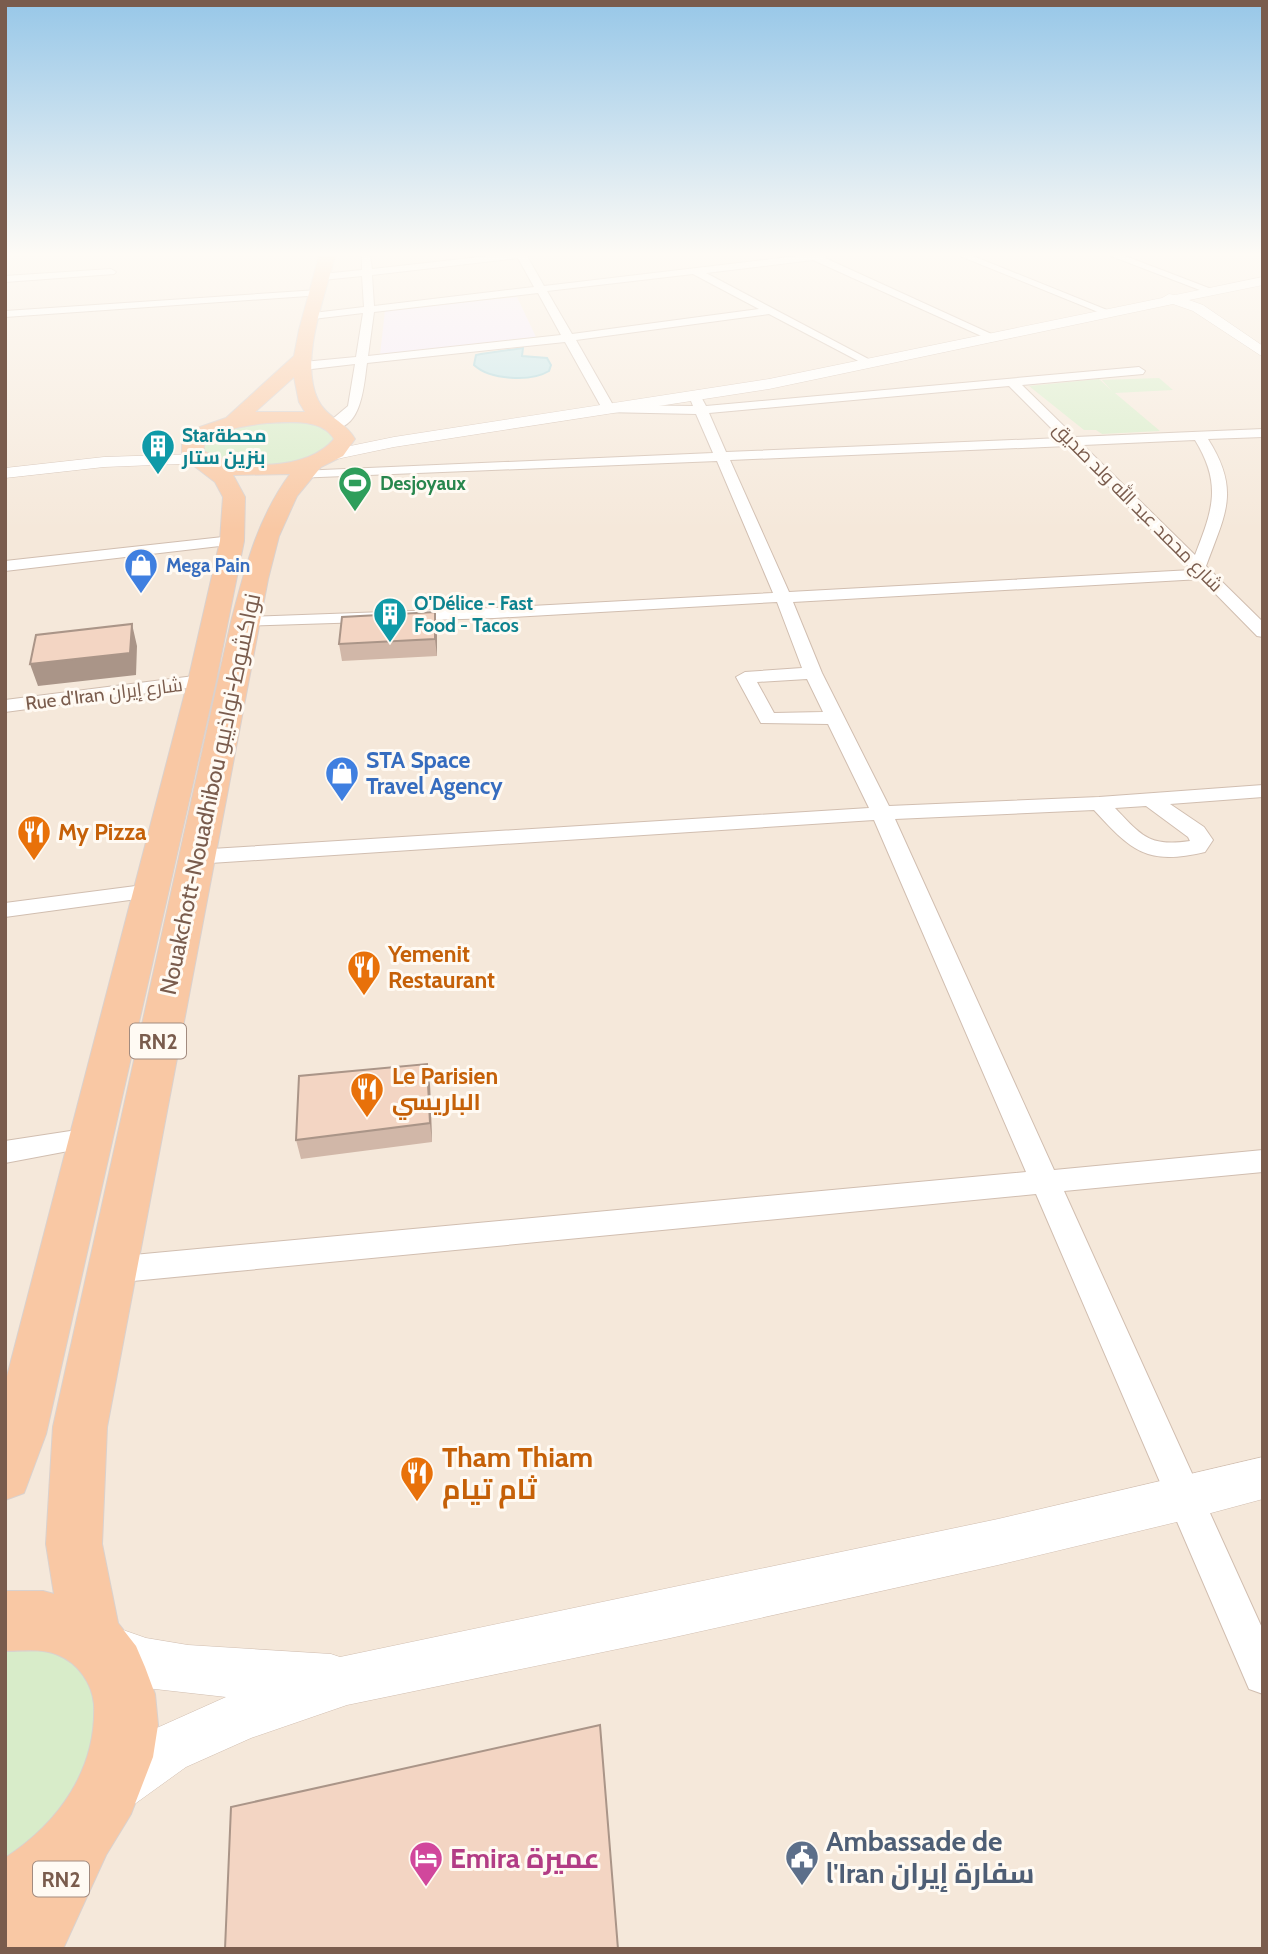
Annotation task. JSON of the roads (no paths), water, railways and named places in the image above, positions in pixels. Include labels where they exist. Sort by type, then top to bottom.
[{"type":"highway","points":[[306,347],[302,363],[307,399],[314,410],[333,425]]},
{"type":"highway","points":[[233,422],[302,363]]},
{"type":"highway","points":[[314,464],[258,470],[225,468],[203,461],[193,454],[193,444],[204,434],[233,422],[284,416],[333,425]]},
{"type":"highway","name":"Nouakchott-Nouadhibou نواكشوط-نواذيبو","points":[[103,1800],[121,1757],[126,1724],[124,1695],[116,1669],[96,1642],[74,1544],[80,1427],[244,622],[264,546],[279,505],[314,464],[343,444],[345,435],[333,425]]},
{"type":"highway","name":"Nouakchott-Nouadhibou نواكشوط-نواذيبو","points":[[5,1475],[19,1434],[151,891],[202,681],[232,541],[234,497],[225,479],[203,461]]},
{"type":"highway","points":[[5,1621],[31,1618],[64,1623],[96,1642]]},
{"type":"highway","points":[[5,1896],[23,1887],[65,1853],[103,1800]]},
{"type":"highway","name":"RN2","points":[[26,1949],[103,1800]]},
{"type":"street","points":[[333,425],[354,407],[363,347]]},
{"type":"street","points":[[302,363],[361,362],[489,347]]},
{"type":"street","points":[[573,347],[609,409]]},
{"type":"street","points":[[840,347],[870,363]]},
{"type":"street","points":[[698,403],[944,347]]},
{"type":"street","points":[[314,464],[481,429],[609,409],[1013,383],[1139,371]]},
{"type":"street","name":"شارع محمد عبد الله ولد صديق","points":[[1013,383],[1263,632]]},
{"type":"street","points":[[698,403],[784,598],[813,673],[882,813],[1263,1675]]},
{"type":"street","points":[[333,425],[388,433],[481,429]]},
{"type":"street","points":[[314,464],[720,457],[1263,433]]},
{"type":"street","points":[[72,465],[204,434]]},
{"type":"street","points":[[244,622],[495,613],[784,598],[1201,570],[1220,489],[1219,474],[1199,436]]},
{"type":"street","points":[[5,473],[72,465],[203,461]]},
{"type":"street","points":[[5,566],[232,541]]},
{"type":"street","points":[[1234,603],[1263,609]]},
{"type":"street","points":[[813,673],[749,675],[745,679],[768,719],[835,718]]},
{"type":"street","name":"Rue d'Iran شارع إيران","points":[[5,706],[202,681]]},
{"type":"street","points":[[195,857],[1263,791]]},
{"type":"street","points":[[1099,803],[1139,845],[1166,852],[1198,847],[1202,840],[1196,832],[1151,800]]},
{"type":"street","points":[[5,910],[151,891]]},
{"type":"street","points":[[5,1152],[90,1138]]},
{"type":"street","points":[[112,1270],[1263,1161]]},
{"type":"street","points":[[103,1800],[169,1749],[245,1714],[347,1680],[679,1612],[1185,1499],[1263,1478]]},
{"type":"street","points":[[96,1642],[146,1663],[188,1670],[347,1680]]},
{"type":"water","points":[[523,348],[522,356],[547,358],[551,365],[549,371],[532,377],[511,378],[490,374],[474,365],[476,355]]},
{"type":"place","name":"Starمحطة بنزين ستار","points":[[158,476]]},
{"type":"place","name":"Desjoyaux","points":[[355,513]]},
{"type":"place","name":"Mega Pain","points":[[141,595]]},
{"type":"place","name":"O'Délice - Fast Food - Tacos","points":[[390,644]]},
{"type":"place","name":"STA Space Travel Agency","points":[[342,803]]},
{"type":"place","name":"My Pizza","points":[[34,862]]},
{"type":"place","name":"Yemenit Restaurant","points":[[364,997]]},
{"type":"place","name":"Le Parisien الباريسي","points":[[367,1119]]},
{"type":"place","name":"Tham Thiam ثام تيام","points":[[417,1503]]},
{"type":"place","name":"Ambassade de l'Iran سفارة إيران","points":[[802,1887]]},
{"type":"place","name":"Emira عميرة","points":[[426,1888]]}]
